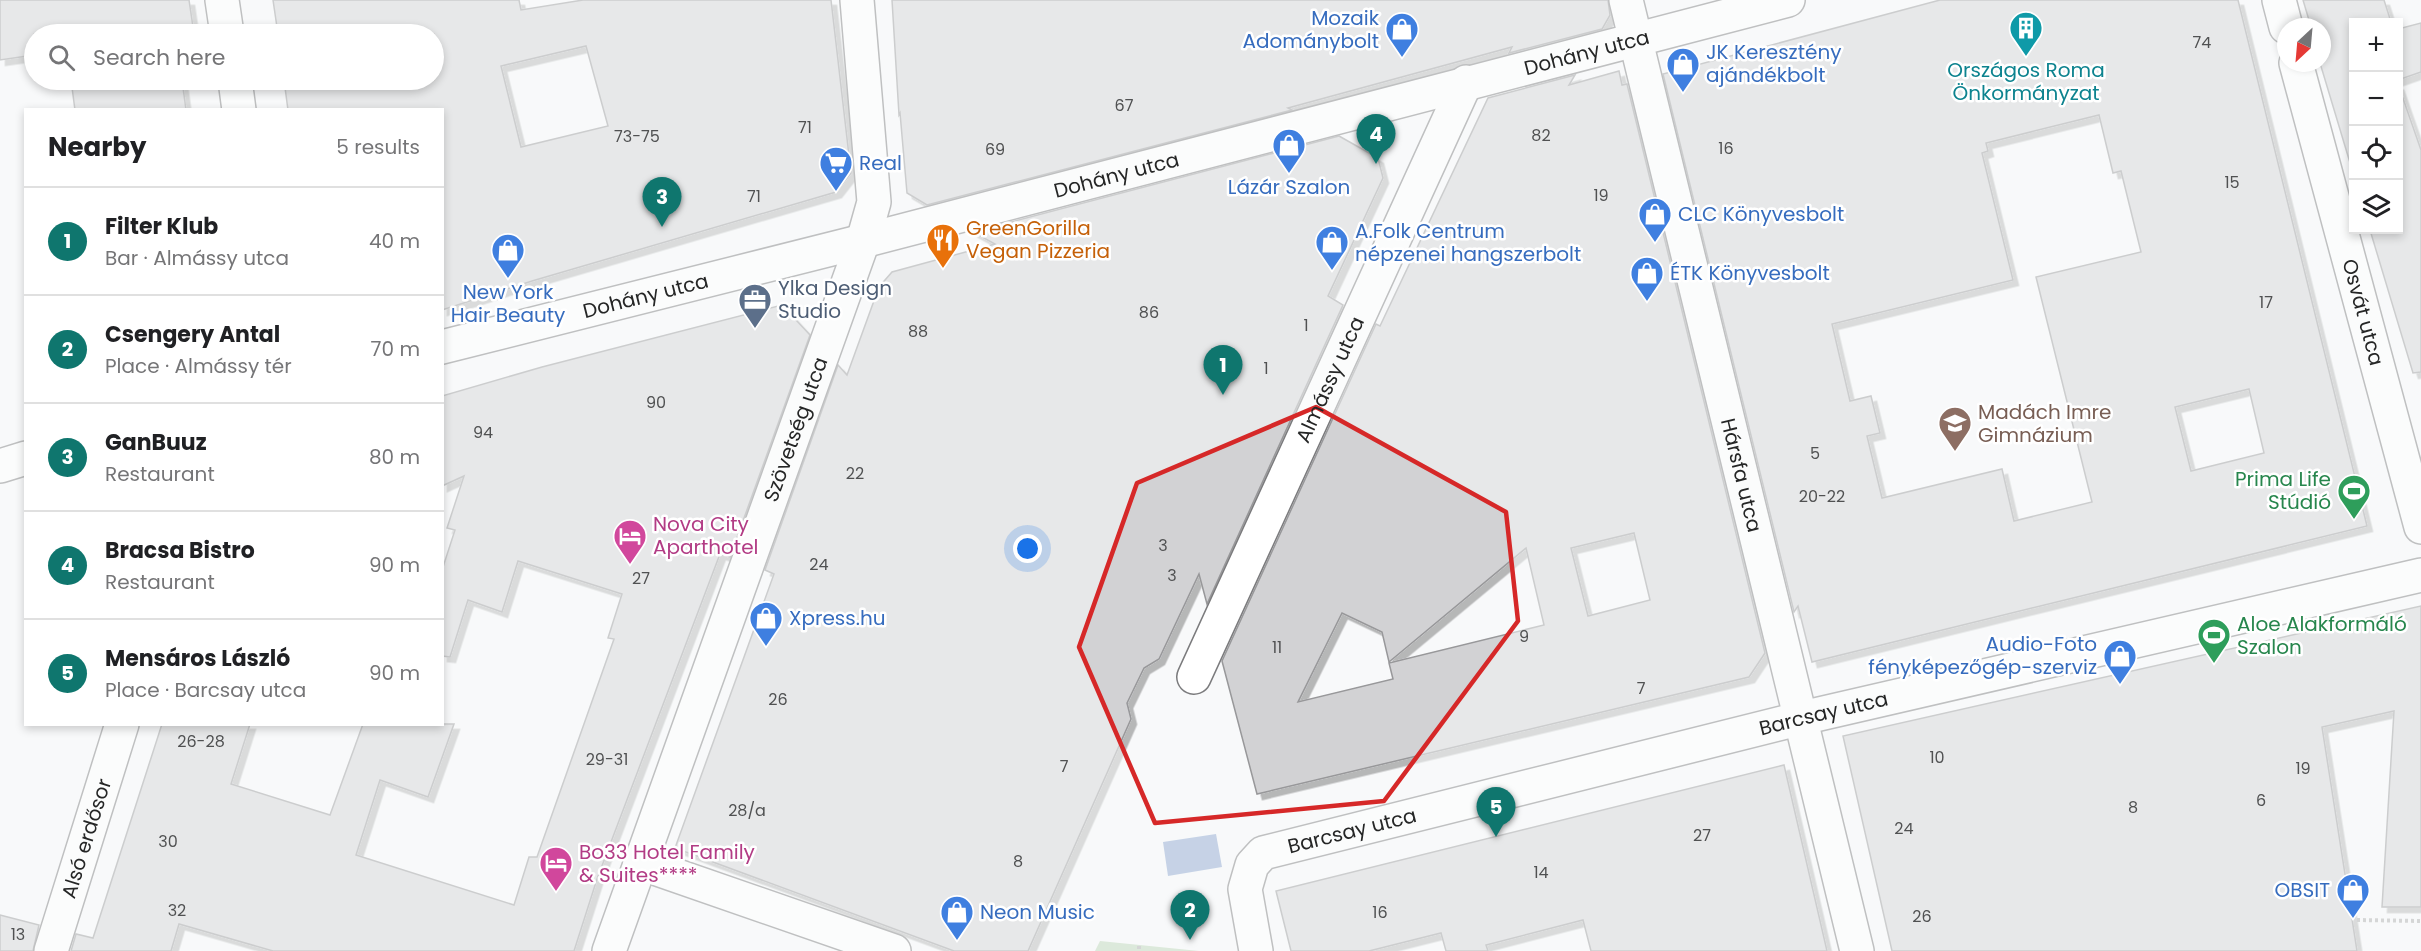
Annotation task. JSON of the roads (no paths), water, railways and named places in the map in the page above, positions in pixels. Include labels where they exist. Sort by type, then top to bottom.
[{"type":"street","points":[[222,0],[226,24]]},
{"type":"street","name":"Szövetség utca","points":[[609,951],[863,241],[874,202],[857,0]]},
{"type":"street","name":"Hársfa utca","points":[[1626,0],[1857,951]]},
{"type":"street","name":"Dohány utca","points":[[444,346],[863,241],[1466,82],[1788,0]]},
{"type":"street","points":[[2279,0],[2284,18]]},
{"type":"street","name":"Osvát utca","points":[[2298,72],[2421,527]]},
{"type":"street","name":"Almássy utca","points":[[1194,676],[1466,82]]},
{"type":"street","points":[[236,90],[239,108]]},
{"type":"street","points":[[0,466],[24,459]]},
{"type":"street","name":"Barcsay utca","points":[[1256,951],[1245,890],[1252,865],[1263,853],[1802,718],[2421,575]]},
{"type":"street","name":"Alsó erdősor","points":[[51,951],[121,726]]},
{"type":"street","points":[[640,863],[894,951]]},
{"type":"water","points":[[1216,834],[1222,867],[1168,876],[1163,842]]},
{"type":"place","name":"Országos Roma Önkormányzat","points":[[2026,57]]},
{"type":"place","name":"Mozaik Adománybolt","points":[[1402,58]]},
{"type":"place","name":"JK Keresztény ajándékbolt","points":[[1683,93]]},
{"type":"place","name":"Bracsa Bistro","points":[[1376,164]]},
{"type":"place","name":"Lázár Szalon","points":[[1289,174]]},
{"type":"place","name":"Real","points":[[836,192]]},
{"type":"place","name":"GanBuuz","points":[[662,227]]},
{"type":"place","name":"CLC Könyvesbolt","points":[[1655,243]]},
{"type":"place","name":"GreenGorilla Vegan Pizzeria","points":[[943,269]]},
{"type":"place","name":"A.Folk Centrum népzenei hangszerbolt","points":[[1332,271]]},
{"type":"place","name":"New York Hair Beauty","points":[[508,279]]},
{"type":"place","name":"ÉTK Könyvesbolt","points":[[1647,302]]},
{"type":"place","name":"Ylka Design Studio","points":[[755,329]]},
{"type":"place","name":"Filter Klub","points":[[1223,395]]},
{"type":"place","name":"Madách Imre Gimnázium","points":[[1955,452]]},
{"type":"place","name":"Prima Life Stúdió","points":[[2354,520]]},
{"type":"place","name":"Nova City Aparthotel","points":[[630,565]]},
{"type":"place","name":"Xpress.hu","points":[[766,647]]},
{"type":"place","name":"Aloe Alakformáló Szalon","points":[[2214,664]]},
{"type":"place","name":"Audio-Foto fényképezőgép-szerviz","points":[[2120,685]]},
{"type":"place","name":"Mensáros László","points":[[1496,837]]},
{"type":"place","name":"Bo33 Hotel Family & Suites****","points":[[556,892]]},
{"type":"place","name":"OBSIT","points":[[2353,919]]},
{"type":"place","name":"Csengery Antal","points":[[1190,940]]},
{"type":"place","name":"Neon Music","points":[[957,941]]}]
